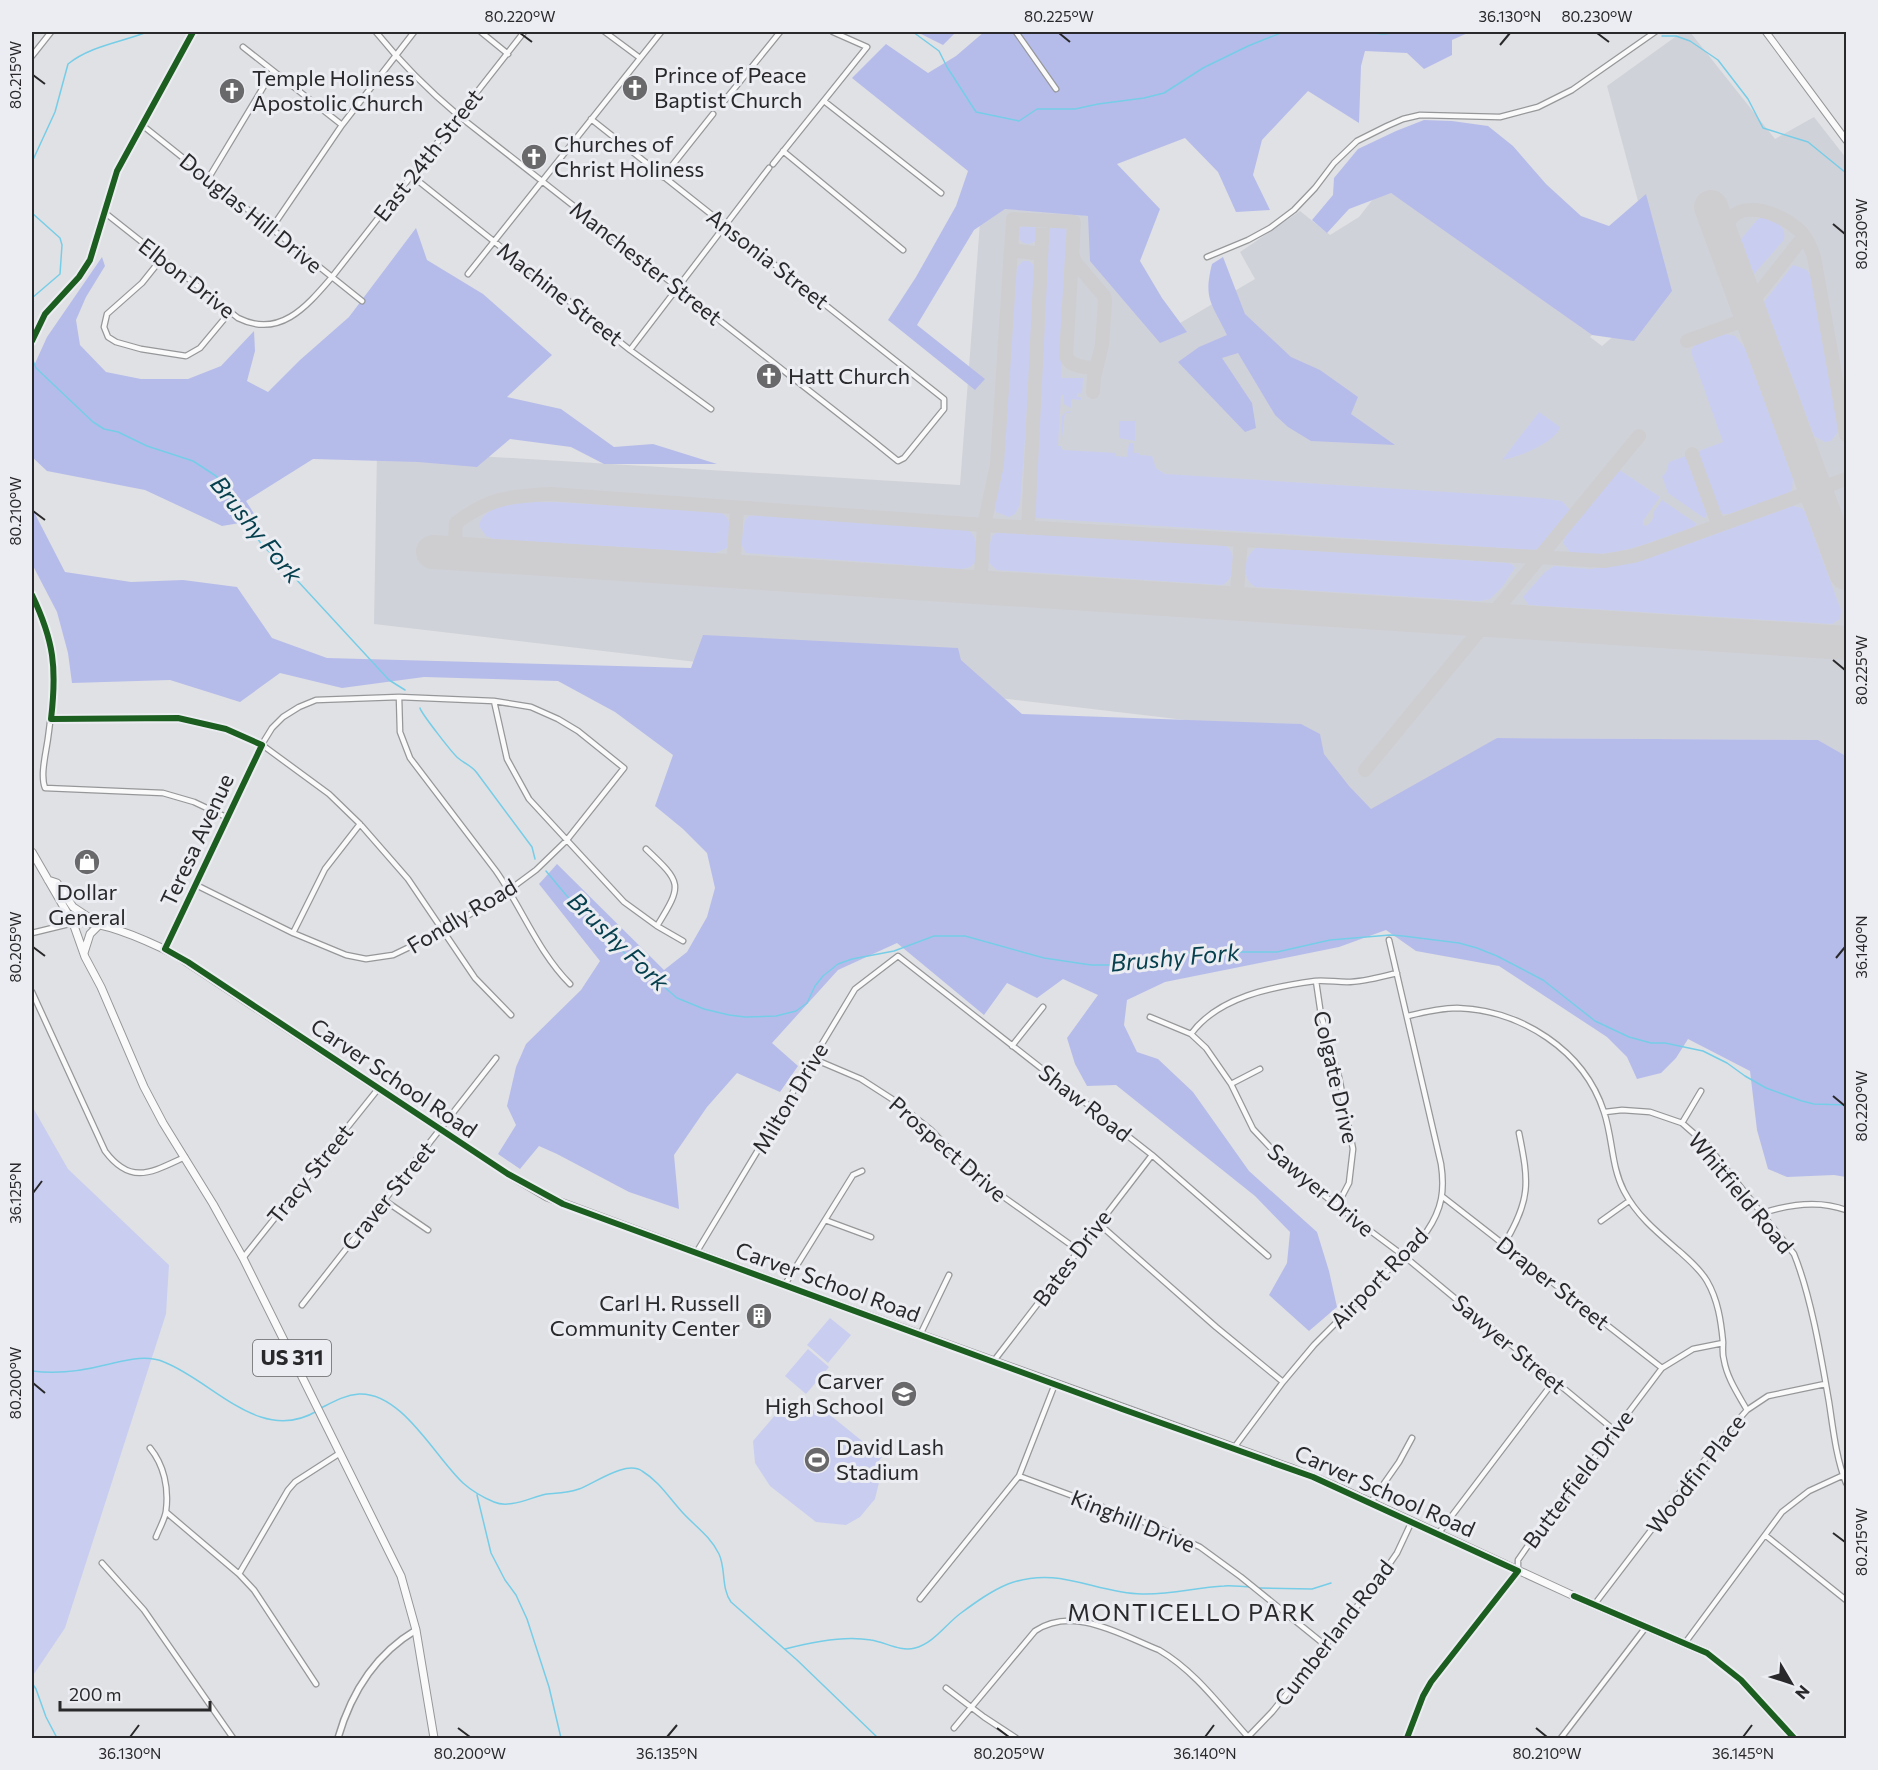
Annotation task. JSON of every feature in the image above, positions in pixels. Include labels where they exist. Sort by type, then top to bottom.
[{"type":"main road","points":[[1766,32],[1846,140]]},
{"type":"main road","name":"US 311","points":[[32,852],[73,923],[84,953],[144,1087],[243,1258],[401,1576],[416,1630],[434,1738]]},
{"type":"main road","points":[[48,880],[57,883],[73,908],[99,925],[90,934],[84,953]]},
{"type":"main road","name":"Carver School Road","points":[[73,923],[85,921],[99,925],[165,949],[188,962],[507,1174],[547,1197],[784,1286],[1233,1449],[1314,1476],[1518,1571],[1707,1653],[1728,1668],[1794,1738]]},
{"type":"street","points":[[32,56],[51,32]]},
{"type":"street","points":[[32,341],[45,314],[83,272],[93,252],[117,171],[193,32]]},
{"type":"street","name":"Manchester Street","points":[[376,32],[394,55],[426,88],[459,116],[898,461]]},
{"type":"street","points":[[271,229],[342,125],[414,32]]},
{"type":"street","points":[[481,32],[508,54]]},
{"type":"street","name":"East 24th Street","points":[[332,277],[524,32]]},
{"type":"street","points":[[605,32],[640,58]]},
{"type":"street","points":[[468,274],[661,32]]},
{"type":"street","points":[[721,105],[780,32]]},
{"type":"street","points":[[630,350],[771,166],[867,48],[832,32]]},
{"type":"street","points":[[1016,32],[1056,89]]},
{"type":"street","points":[[1207,257],[1248,240],[1270,228],[1294,210],[1334,163],[1357,141],[1403,119],[1420,115],[1500,117],[1538,107],[1572,90],[1655,32]]},
{"type":"street","points":[[243,47],[342,125]]},
{"type":"street","points":[[208,179],[273,71]]},
{"type":"street","points":[[824,101],[941,193]]},
{"type":"street","points":[[663,177],[713,114]]},
{"type":"street","name":"Ansonia Street","points":[[591,119],[944,399],[944,409],[904,458],[898,461]]},
{"type":"street","name":"Douglas Hill Drive","points":[[142,125],[362,301]]},
{"type":"street","points":[[783,151],[903,250]]},
{"type":"street","name":"Machine Street","points":[[412,176],[630,350],[711,410]]},
{"type":"street","name":"Elbon Drive","points":[[104,212],[242,320],[257,324],[287,320],[302,310],[332,277]]},
{"type":"street","points":[[162,258],[142,283],[110,310],[104,322],[108,337],[116,342],[141,349],[186,356],[200,348],[230,312]]},
{"type":"street","points":[[32,595],[53,652],[54,685],[44,771],[45,788],[163,793],[194,802],[228,818]]},
{"type":"street","points":[[399,698],[400,732],[410,758],[509,890],[553,965],[570,984]]},
{"type":"street","name":"Teresa Avenue","points":[[165,949],[262,745],[278,723],[305,704],[325,699],[399,698],[494,701],[531,707],[578,731],[624,768]]},
{"type":"street","points":[[494,701],[503,748],[529,800],[624,902],[657,926],[683,941]]},
{"type":"street","points":[[51,718],[178,718],[226,729],[262,745],[329,794],[360,824],[408,879],[475,978],[511,1015]]},
{"type":"street","name":"Fondly Road","points":[[196,885],[292,933],[346,955],[375,959],[404,951],[443,931],[509,890],[536,870],[566,842],[624,768]]},
{"type":"street","points":[[292,933],[325,869],[360,824]]},
{"type":"street","points":[[646,849],[671,874],[675,890],[670,905],[657,926]]},
{"type":"street","points":[[32,933],[73,923]]},
{"type":"street","name":"Airport Road","points":[[1233,1449],[1314,1345],[1404,1256],[1432,1224],[1443,1197],[1441,1164],[1389,939]]},
{"type":"street","name":"Shaw Road","points":[[898,956],[1152,1155],[1268,1256]]},
{"type":"street","name":"Milton Drive","points":[[696,1253],[855,989],[898,956]]},
{"type":"street","points":[[1191,1034],[1202,1020],[1232,1002],[1264,992],[1316,981],[1348,982],[1397,973]]},
{"type":"street","name":"Colgate Drive","points":[[1316,981],[1321,1015],[1339,1077],[1353,1149],[1349,1183],[1337,1206]]},
{"type":"street","points":[[32,992],[105,1151],[115,1163],[127,1171],[153,1172],[185,1157]]},
{"type":"street","points":[[1012,1046],[1043,1006]]},
{"type":"street","points":[[1408,1016],[1445,1009],[1470,1009],[1497,1014],[1533,1028],[1560,1046],[1580,1068],[1605,1112],[1611,1137],[1614,1167],[1629,1201],[1652,1229],[1689,1260],[1706,1279],[1716,1300],[1723,1343],[1723,1359],[1728,1376],[1746,1410]]},
{"type":"street","name":"Sawyer Drive","points":[[1150,1017],[1191,1034],[1206,1048],[1231,1084],[1246,1117],[1260,1138],[1284,1162],[1337,1206],[1404,1256]]},
{"type":"street","name":"Craver Street","points":[[302,1305],[496,1058]]},
{"type":"street","name":"Prospect Drive","points":[[814,1059],[861,1079],[892,1099],[932,1130],[977,1178],[1078,1250]]},
{"type":"street","points":[[1231,1084],[1260,1069]]},
{"type":"street","name":"Tracy Street","points":[[243,1258],[378,1089]]},
{"type":"street","points":[[1682,1123],[1701,1091]]},
{"type":"street","name":"Whitfield Road","points":[[1605,1112],[1622,1110],[1650,1112],[1682,1123],[1707,1145],[1794,1254],[1802,1274],[1846,1483]]},
{"type":"street","points":[[1504,1244],[1516,1225],[1526,1194],[1526,1171],[1519,1133]]},
{"type":"street","name":"Bates Drive","points":[[993,1362],[1152,1155]]},
{"type":"street","points":[[784,1286],[853,1175],[862,1171]]},
{"type":"street","name":"Draper Street","points":[[1443,1197],[1662,1368]]},
{"type":"street","points":[[384,1200],[428,1230]]},
{"type":"street","points":[[1601,1221],[1629,1201]]},
{"type":"street","points":[[1763,1214],[1798,1204],[1824,1205],[1846,1210]]},
{"type":"street","points":[[825,1220],[871,1237]]},
{"type":"street","points":[[1098,1223],[1216,1327],[1283,1382]]},
{"type":"street","name":"Sawyer Street","points":[[1404,1256],[1614,1430]]},
{"type":"street","points":[[920,1335],[948,1275]]},
{"type":"street","name":"Butterfield Drive","points":[[1407,1738],[1431,1682],[1518,1571],[1518,1560],[1527,1546],[1662,1368],[1693,1349],[1723,1343]]},
{"type":"street","points":[[1438,1534],[1554,1381]]},
{"type":"street","points":[[920,1599],[1019,1476],[1055,1384]]},
{"type":"street","name":"Woodfin Place","points":[[1594,1605],[1716,1445],[1746,1410],[1767,1396],[1826,1384]]},
{"type":"street","points":[[1371,1502],[1399,1462],[1412,1438]]},
{"type":"street","points":[[150,1448],[159,1461],[165,1478],[166,1512],[156,1537]]},
{"type":"street","points":[[239,1574],[288,1490],[296,1482],[340,1453]]},
{"type":"street","points":[[1685,1643],[1782,1512],[1797,1498],[1845,1475]]},
{"type":"street","name":"Kinghill Drive","points":[[1019,1476],[1154,1526],[1200,1547],[1325,1645]]},
{"type":"street","points":[[166,1512],[239,1574],[261,1600],[316,1684]]},
{"type":"street","name":"Cumberland Road","points":[[1247,1738],[1272,1712],[1389,1566],[1412,1521]]},
{"type":"street","points":[[1765,1535],[1846,1600]]},
{"type":"street","points":[[102,1563],[144,1610],[232,1738]]},
{"type":"street","points":[[954,1728],[1035,1630],[1057,1621],[1078,1620],[1149,1646],[1169,1656],[1194,1676],[1247,1738]]},
{"type":"street","points":[[1561,1738],[1646,1627]]},
{"type":"street","points":[[338,1738],[352,1699],[365,1677],[390,1649],[416,1630]]},
{"type":"street","points":[[946,1688],[1016,1738]]},
{"type":"shaded area","points":[[917,32],[956,32],[943,45]]},
{"type":"shaded area","points":[[984,32],[1470,32],[1452,40],[1452,55],[1424,69],[1407,53],[1365,51],[1361,66],[1359,123],[1308,91],[1262,140],[1253,175],[1270,210],[1236,212],[1218,172],[1185,138],[1117,164],[1160,209],[1140,261],[1162,298],[1187,332],[1160,343],[1090,261],[1088,216],[1005,209],[974,230],[917,325],[985,379],[975,390],[888,320],[916,277],[956,206],[968,171],[852,78],[886,44],[928,73],[956,56]]},
{"type":"shaded area","points":[[1682,32],[1690,32],[1775,139],[1814,117],[1846,158],[1846,756],[1818,740],[1497,738],[1445,807],[1336,827],[1279,731],[374,624],[377,450],[960,485],[982,196],[1098,218],[1175,326],[1255,279],[1240,252],[1300,211],[1330,235],[1359,217],[1377,194],[1391,193],[1592,335],[1590,337],[1602,346],[1663,294],[1607,86]]},
{"type":"shaded area","points":[[1424,120],[1488,126],[1513,146],[1546,184],[1581,216],[1609,226],[1646,194],[1672,291],[1634,341],[1592,335],[1391,193],[1349,209],[1327,233],[1312,220],[1333,195],[1334,178],[1358,149]]},
{"type":"shaded area","points":[[1761,218],[1770,219],[1778,224],[1784,231],[1784,240],[1754,274],[1741,239]]},
{"type":"shaded area","points":[[1028,224],[1035,227],[1038,234],[1035,241],[1028,244],[1021,241],[1018,234],[1021,227]]},
{"type":"shaded area","points":[[1058,225],[1067,230],[1070,247],[1061,378],[1083,378],[1082,394],[1077,393],[1077,397],[1081,397],[1081,400],[1072,399],[1071,408],[1064,404],[1064,395],[1061,395],[1058,446],[1061,446],[1062,416],[1065,413],[1061,447],[1063,450],[1116,453],[1116,456],[1127,457],[1129,443],[1134,443],[1134,453],[1152,456],[1156,468],[1165,474],[1540,498],[1562,501],[1571,511],[1570,515],[1545,546],[1534,550],[1037,518],[1032,514],[1029,502],[1046,241],[1049,230]]},
{"type":"shaded area","points":[[416,228],[427,260],[483,294],[552,355],[507,397],[561,409],[614,447],[653,444],[717,464],[604,464],[571,447],[510,439],[477,467],[418,462],[313,459],[246,501],[258,520],[222,526],[145,490],[47,471],[32,457],[32,370],[47,337],[102,257],[105,266],[86,297],[76,320],[80,345],[106,372],[141,379],[188,379],[221,366],[254,331],[255,351],[247,381],[268,392],[349,317]]},
{"type":"shaded area","points":[[1223,257],[1245,314],[1291,357],[1320,370],[1358,397],[1351,414],[1395,445],[1311,441],[1288,427],[1275,415],[1238,353],[1222,358],[1252,403],[1256,428],[1245,432],[1178,362],[1199,347],[1227,335],[1210,301],[1208,286],[1212,264]]},
{"type":"shaded area","points":[[1023,261],[1029,261],[1035,266],[1035,273],[1020,505],[1015,514],[1009,517],[996,512],[993,503],[1004,450],[1016,268]]},
{"type":"shaded area","points":[[1793,265],[1807,270],[1813,279],[1838,426],[1838,432],[1831,441],[1825,442],[1814,436],[1764,302]]},
{"type":"shaded area","points":[[1720,333],[1735,336],[1745,348],[1793,479],[1792,490],[1788,493],[1729,514],[1723,514],[1718,510],[1697,455],[1699,451],[1723,442],[1691,352],[1699,342]]},
{"type":"shaded area","points":[[1136,403],[1135,441],[1119,438],[1119,421],[1135,421]]},
{"type":"shaded area","points":[[1539,412],[1560,427],[1557,433],[1544,444],[1502,460]]},
{"type":"shaded area","points":[[1686,456],[1690,458],[1708,509],[1704,518],[1668,493],[1662,476],[1666,473],[1669,462]]},
{"type":"shaded area","points":[[1618,470],[1660,497],[1643,521],[1643,525],[1646,526],[1651,522],[1653,513],[1662,500],[1697,524],[1633,548],[1602,554],[1570,552],[1563,543],[1567,532]]},
{"type":"shaded area","points":[[555,502],[719,512],[727,518],[729,523],[727,548],[715,553],[494,539],[486,536],[479,526],[490,511],[500,507],[511,504]]},
{"type":"shaded area","points":[[1793,506],[1802,508],[1805,512],[1841,610],[1840,619],[1832,624],[1529,605],[1523,597],[1545,572],[1554,566],[1590,569],[1641,561]]},
{"type":"shaded area","points":[[32,508],[65,572],[131,582],[183,580],[237,587],[272,638],[327,658],[691,668],[703,635],[958,648],[961,660],[1022,714],[1301,724],[1320,734],[1324,754],[1371,809],[1497,738],[1818,740],[1846,756],[1846,1177],[1834,1175],[1787,1177],[1768,1169],[1757,1130],[1750,1071],[1688,1039],[1676,1058],[1661,1073],[1637,1079],[1627,1057],[1607,1037],[1499,966],[1416,951],[1386,930],[1339,947],[1165,982],[1127,1000],[1124,1025],[1137,1052],[1158,1059],[1193,1092],[1249,1171],[1317,1232],[1337,1307],[1309,1331],[1269,1295],[1287,1263],[1290,1232],[1255,1196],[1116,1085],[1087,1086],[1075,1064],[1067,1038],[1098,995],[1063,979],[1037,998],[1007,983],[984,1015],[897,943],[838,970],[772,1043],[798,1066],[780,1092],[737,1073],[707,1107],[674,1155],[679,1209],[629,1192],[539,1146],[520,1169],[498,1154],[516,1125],[507,1106],[516,1067],[526,1044],[581,990],[600,961],[539,884],[557,864],[664,970],[687,952],[707,917],[715,888],[707,853],[655,806],[673,755],[615,712],[558,681],[424,677],[342,688],[280,673],[240,702],[170,680],[72,683],[68,653],[57,612],[32,564]]},
{"type":"shaded area","points":[[749,516],[967,529],[975,540],[977,549],[975,563],[962,569],[746,553],[741,544],[745,520]]},
{"type":"shaded area","points":[[1001,531],[1225,545],[1232,554],[1234,566],[1227,582],[1222,585],[997,570],[989,563],[989,546],[993,535]]},
{"type":"shaded area","points":[[1258,547],[1508,563],[1515,568],[1503,586],[1490,599],[1480,601],[1256,587],[1247,579],[1245,567],[1249,555]]},
{"type":"shaded area","points":[[32,1106],[68,1169],[169,1265],[166,1314],[65,1628],[32,1677]]},
{"type":"shaded area","points":[[830,1318],[851,1335],[828,1363],[807,1345]]},
{"type":"shaded area","points":[[808,1349],[829,1367],[806,1394],[785,1376]]},
{"type":"shaded area","name":"David Lash Stadium","points":[[787,1401],[808,1410],[825,1411],[882,1457],[874,1467],[881,1474],[875,1499],[860,1517],[846,1525],[816,1522],[770,1486],[755,1463],[753,1441]]},
{"type":"waterway","points":[[32,162],[55,112],[68,64],[86,53],[147,32]]},
{"type":"waterway","points":[[913,32],[939,51],[976,112],[1019,121],[1037,109],[1075,109],[1164,93],[1203,68],[1283,32]]},
{"type":"waterway","points":[[1360,32],[1383,34],[1404,32]]},
{"type":"waterway","points":[[1662,36],[1676,36],[1690,41],[1718,60],[1748,99],[1763,128],[1808,142],[1846,173]]},
{"type":"waterway","points":[[32,213],[60,238],[62,245],[60,274],[32,298]]},
{"type":"waterway","name":"Brushy Fork","points":[[32,358],[36,368],[93,422],[104,429],[118,432],[147,446],[193,461],[216,476],[232,495],[262,545],[389,680],[405,690]]},
{"type":"waterway","name":"Brushy Fork","points":[[420,708],[455,755],[477,773],[532,847],[535,859]]},
{"type":"waterway","name":"Brushy Fork","points":[[546,871],[614,944],[677,998],[704,1009],[729,1015],[776,1016],[796,1011],[807,1003],[823,976],[838,964],[894,951],[934,936],[965,936],[1044,958],[1091,965],[1109,965],[1155,955],[1198,952],[1277,952],[1330,940],[1403,936],[1459,943],[1477,948],[1543,980],[1595,1021],[1629,1037],[1651,1043],[1665,1043],[1703,1051],[1727,1063],[1766,1088],[1802,1101],[1814,1104],[1846,1105]]},
{"type":"waterway","points":[[32,1371],[87,1369],[142,1358],[157,1360],[182,1371],[256,1415],[276,1420],[296,1419],[317,1411]]},
{"type":"waterway","points":[[321,1408],[344,1397],[359,1394],[375,1396],[389,1403],[417,1428],[463,1483],[481,1496],[500,1504],[575,1490],[619,1470],[635,1468],[642,1471],[659,1485],[715,1548],[721,1560],[726,1591],[731,1602],[797,1660],[878,1738]]},
{"type":"waterway","points":[[477,1495],[491,1553],[516,1595],[527,1619],[549,1687],[561,1738]]},
{"type":"waterway","points":[[785,1649],[850,1638],[871,1640],[904,1649],[922,1646],[961,1613],[990,1593],[1008,1584],[1026,1579],[1044,1577],[1060,1579],[1125,1593],[1142,1594],[1227,1586],[1251,1587]]},
{"type":"waterway","points":[[1259,1588],[1312,1589],[1331,1583]]},
{"type":"waterway","points":[[32,1683],[57,1738]]},
{"type":"taxiway","points":[[1725,244],[1726,228],[1732,218],[1740,212],[1751,210],[1776,215],[1798,229],[1806,239],[1814,257],[1846,435]]},
{"type":"taxiway","points":[[980,588],[984,525],[997,465],[1013,219],[1074,222],[1066,356],[1075,365],[1096,369]]},
{"type":"taxiway","points":[[1028,528],[1043,220]]},
{"type":"taxiway","points":[[1748,307],[1804,236]]},
{"type":"taxiway","points":[[1011,250],[1041,254]]},
{"type":"taxiway","points":[[1073,256],[1075,262],[1104,296],[1105,301],[1102,345],[1094,377],[1093,392]]},
{"type":"taxiway","points":[[1687,341],[1752,317]]},
{"type":"taxiway","points":[[1365,770],[1639,436]]},
{"type":"taxiway","points":[[1692,454],[1718,524]]},
{"type":"taxiway","points":[[454,554],[456,523],[479,508],[511,497],[550,494],[984,525],[1604,561],[1651,550],[1846,479]]},
{"type":"taxiway","points":[[733,572],[737,508]]},
{"type":"taxiway","points":[[1236,604],[1241,540]]},
{"type":"taxiway","points":[[1831,642],[1846,639]]},
{"type":"runway","points":[[1711,207],[1846,573]]},
{"type":"runway","points":[[433,552],[1846,643]]},
{"type":"cycle path","points":[[32,341],[45,314],[79,277],[90,260],[117,171],[193,32]]},
{"type":"cycle path","points":[[32,595],[45,627],[52,655],[54,685],[51,719],[178,718],[226,729],[262,745],[165,949],[508,1174],[563,1204],[1313,1477],[1518,1571],[1431,1682],[1423,1696],[1407,1738]]},
{"type":"cycle path","points":[[1574,1596],[1707,1653],[1741,1680],[1794,1738]]},
{"type":"place","name":"Prince of Peace Baptist Church","points":[[635,88]]},
{"type":"place","name":"Temple Holiness Apostolic Church","points":[[232,91]]},
{"type":"place","name":"Churches of Christ Holiness","points":[[534,157]]},
{"type":"place","name":"Hatt Church","points":[[769,376]]},
{"type":"place","name":"Dollar General","points":[[87,862]]},
{"type":"place","name":"Carl H. Russell Community Center","points":[[759,1316]]},
{"type":"place","name":"Carver High School","points":[[904,1394]]},
{"type":"place","name":"David Lash Stadium","points":[[817,1460]]},
{"type":"district","name":"MONTICELLO PARK","points":[[1192,1613]]}]
